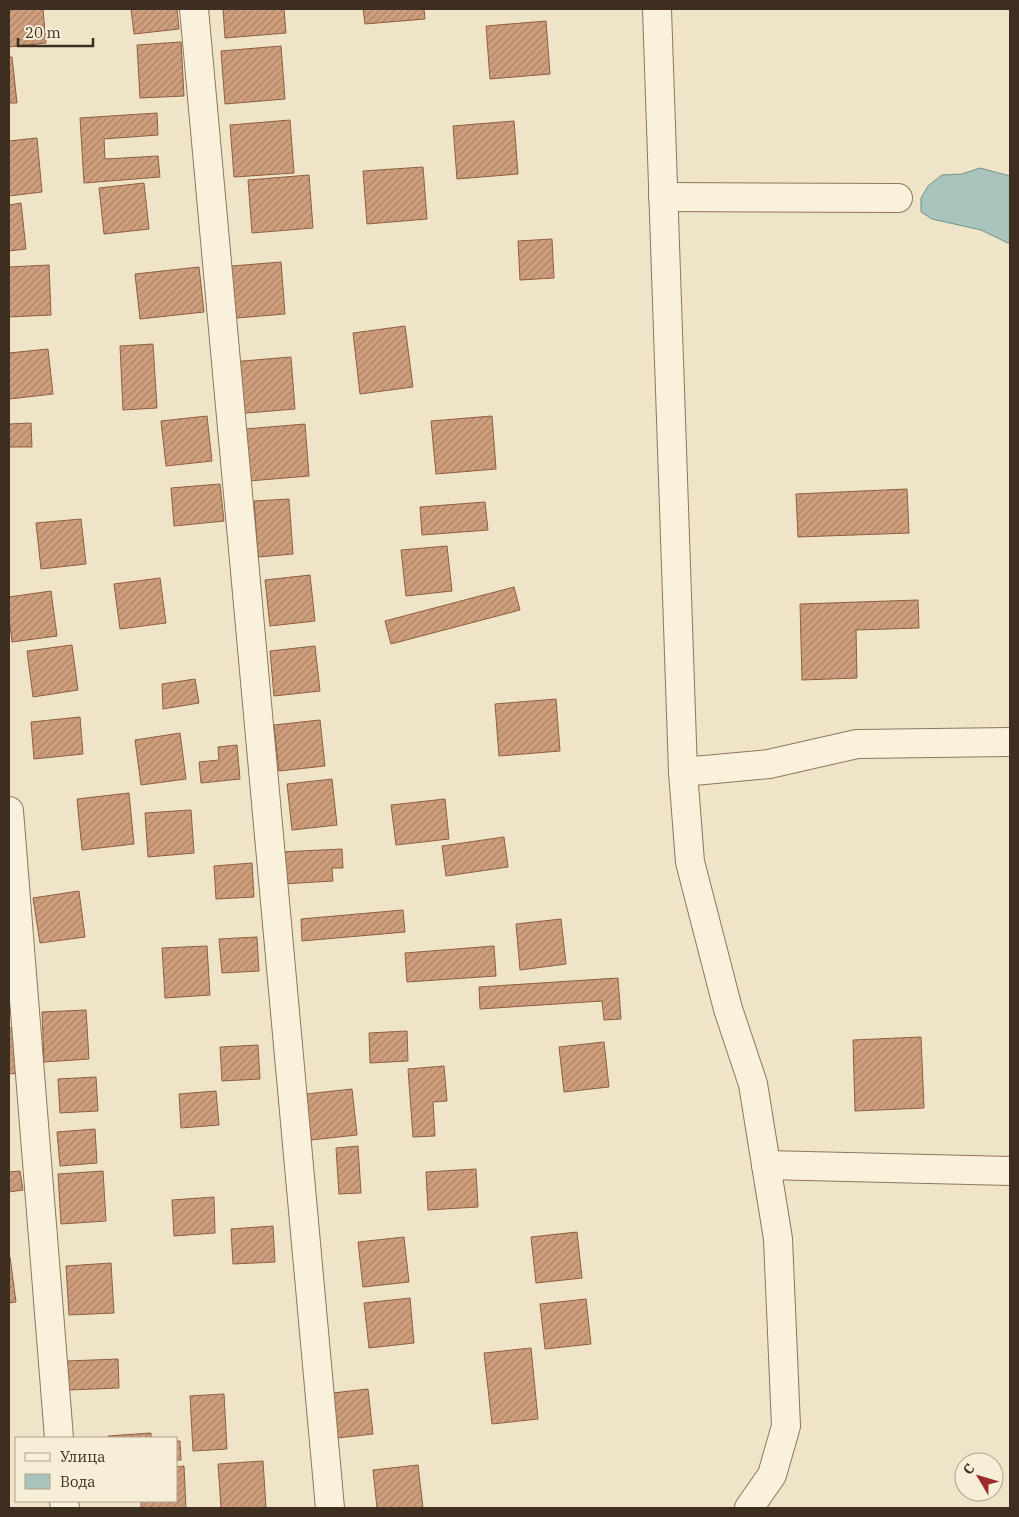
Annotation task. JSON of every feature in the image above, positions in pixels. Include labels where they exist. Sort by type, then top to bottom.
[{"type":"street","points":[[194,9],[330,1508]]},
{"type":"street","points":[[657,9],[683,772],[690,862],[728,1009],[753,1084],[778,1239],[786,1426],[772,1475],[749,1508]]},
{"type":"street","points":[[663,197],[898,198]]},
{"type":"street","points":[[683,772],[768,764],[857,744],[1010,742]]},
{"type":"street","points":[[9,811],[59,1437]]},
{"type":"street","points":[[766,1164],[1010,1171]]},
{"type":"water","points":[[980,168],[1010,176],[1010,244],[981,230],[932,219],[921,212],[921,198],[928,186],[942,175],[962,174]]},
{"type":"building","points":[[9,9],[43,9],[46,43],[9,47]]},
{"type":"building","points":[[131,9],[177,9],[179,29],[134,34]]},
{"type":"building","points":[[223,9],[284,9],[286,33],[225,38]]},
{"type":"building","points":[[363,9],[424,9],[425,19],[365,24]]},
{"type":"building","points":[[546,21],[550,74],[490,79],[486,26]]},
{"type":"building","points":[[181,42],[184,96],[140,98],[137,45]]},
{"type":"building","points":[[281,46],[285,99],[225,104],[221,51]]},
{"type":"building","points":[[9,57],[12,57],[17,103],[9,103]]},
{"type":"building","points":[[157,113],[158,135],[104,139],[105,159],[158,156],[160,177],[84,183],[80,118]]},
{"type":"building","points":[[290,120],[294,173],[234,177],[230,125]]},
{"type":"building","points":[[514,121],[518,174],[457,179],[453,126]]},
{"type":"building","points":[[37,138],[42,192],[9,196],[9,141]]},
{"type":"building","points":[[423,167],[427,219],[367,224],[363,171]]},
{"type":"building","points":[[309,175],[313,228],[252,233],[248,180]]},
{"type":"building","points":[[144,183],[149,229],[104,234],[99,188]]},
{"type":"building","points":[[21,203],[26,249],[9,251],[9,205]]},
{"type":"building","points":[[552,239],[554,278],[520,280],[518,241]]},
{"type":"building","points":[[281,262],[285,314],[225,319],[220,267]]},
{"type":"building","points":[[49,265],[51,315],[9,317],[9,267]]},
{"type":"building","points":[[199,267],[204,312],[140,319],[135,274]]},
{"type":"building","points":[[405,326],[413,387],[360,394],[353,333]]},
{"type":"building","points":[[153,344],[157,408],[123,410],[120,346]]},
{"type":"building","points":[[48,349],[53,394],[9,399],[9,353]]},
{"type":"building","points":[[291,357],[295,409],[235,414],[231,362]]},
{"type":"building","points":[[207,416],[212,461],[166,466],[161,421]]},
{"type":"building","points":[[492,416],[496,469],[436,474],[431,421]]},
{"type":"building","points":[[31,423],[32,447],[9,447],[9,424]]},
{"type":"building","points":[[305,424],[309,476],[249,481],[245,429]]},
{"type":"building","points":[[220,484],[224,521],[174,526],[171,488]]},
{"type":"building","points":[[907,489],[909,533],[798,537],[796,494]]},
{"type":"building","points":[[289,499],[293,554],[258,557],[254,501]]},
{"type":"building","points":[[485,502],[488,530],[422,535],[420,507]]},
{"type":"building","points":[[81,519],[86,564],[41,569],[36,523]]},
{"type":"building","points":[[447,546],[452,591],[406,596],[401,550]]},
{"type":"building","points":[[310,575],[315,621],[270,626],[265,580]]},
{"type":"building","points":[[160,578],[166,623],[120,629],[114,584]]},
{"type":"building","points":[[514,587],[520,610],[391,644],[385,621]]},
{"type":"building","points":[[51,591],[57,636],[12,642],[9,597]]},
{"type":"building","points":[[918,600],[919,628],[856,630],[857,678],[802,680],[800,604]]},
{"type":"building","points":[[72,645],[78,690],[33,697],[27,651]]},
{"type":"building","points":[[315,646],[320,691],[274,696],[270,651]]},
{"type":"building","points":[[195,679],[199,703],[163,709],[162,684]]},
{"type":"building","points":[[556,699],[560,751],[499,756],[495,704]]},
{"type":"building","points":[[80,717],[83,754],[34,759],[31,722]]},
{"type":"building","points":[[320,720],[325,766],[279,771],[274,725]]},
{"type":"building","points":[[180,733],[186,779],[141,785],[135,740]]},
{"type":"building","points":[[237,745],[240,779],[201,783],[199,762],[219,760],[218,747]]},
{"type":"building","points":[[332,779],[337,825],[292,830],[287,784]]},
{"type":"building","points":[[129,793],[134,844],[82,850],[77,799]]},
{"type":"building","points":[[445,799],[449,839],[396,845],[391,805]]},
{"type":"building","points":[[191,810],[194,853],[148,857],[145,813]]},
{"type":"building","points":[[504,837],[508,867],[446,876],[442,846]]},
{"type":"building","points":[[342,849],[343,868],[332,868],[333,881],[282,884],[280,852]]},
{"type":"building","points":[[252,863],[254,897],[216,899],[214,866]]},
{"type":"building","points":[[79,891],[85,937],[40,943],[33,898]]},
{"type":"building","points":[[403,910],[405,932],[302,941],[301,919]]},
{"type":"building","points":[[561,919],[566,964],[520,970],[516,924]]},
{"type":"building","points":[[257,937],[259,971],[222,973],[219,939]]},
{"type":"building","points":[[207,946],[210,995],[165,998],[162,948]]},
{"type":"building","points":[[494,946],[496,976],[407,982],[405,953]]},
{"type":"building","points":[[618,978],[621,1019],[604,1020],[602,1001],[480,1009],[479,987]]},
{"type":"building","points":[[86,1010],[89,1059],[44,1062],[42,1012]]},
{"type":"building","points":[[9,1028],[12,1028],[18,1073],[9,1074]]},
{"type":"building","points":[[407,1031],[408,1061],[370,1063],[369,1033]]},
{"type":"building","points":[[921,1037],[924,1108],[855,1111],[853,1040]]},
{"type":"building","points":[[604,1042],[609,1087],[564,1092],[559,1047]]},
{"type":"building","points":[[258,1045],[260,1079],[222,1081],[220,1047]]},
{"type":"building","points":[[444,1066],[447,1101],[433,1102],[435,1136],[413,1137],[408,1069]]},
{"type":"building","points":[[96,1077],[98,1111],[60,1113],[58,1079]]},
{"type":"building","points":[[352,1089],[357,1135],[311,1140],[306,1094]]},
{"type":"building","points":[[216,1091],[219,1125],[181,1128],[179,1094]]},
{"type":"building","points":[[95,1129],[97,1163],[60,1166],[57,1132]]},
{"type":"building","points":[[358,1146],[361,1193],[339,1194],[336,1148]]},
{"type":"building","points":[[476,1169],[478,1207],[428,1210],[426,1172]]},
{"type":"building","points":[[20,1171],[23,1190],[9,1192],[9,1172]]},
{"type":"building","points":[[103,1171],[106,1221],[61,1224],[58,1174]]},
{"type":"building","points":[[214,1197],[215,1233],[174,1236],[172,1200]]},
{"type":"building","points":[[273,1226],[275,1262],[233,1264],[231,1229]]},
{"type":"building","points":[[577,1232],[582,1278],[536,1283],[531,1237]]},
{"type":"building","points":[[404,1237],[409,1282],[363,1287],[358,1242]]},
{"type":"building","points":[[9,1257],[16,1302],[9,1303]]},
{"type":"building","points":[[111,1263],[114,1313],[69,1315],[66,1266]]},
{"type":"building","points":[[410,1298],[414,1343],[369,1348],[364,1303]]},
{"type":"building","points":[[586,1299],[591,1344],[545,1349],[540,1304]]},
{"type":"building","points":[[531,1348],[538,1419],[492,1424],[484,1353]]},
{"type":"building","points":[[118,1359],[119,1388],[68,1390],[67,1361]]},
{"type":"building","points":[[368,1389],[373,1434],[328,1439],[323,1394]]},
{"type":"building","points":[[224,1394],[227,1449],[193,1451],[190,1396]]},
{"type":"building","points":[[151,1433],[151,1437],[108,1436]]},
{"type":"building","points":[[178,1441],[180,1441],[181,1460],[178,1460]]},
{"type":"building","points":[[263,1461],[266,1508],[221,1508],[218,1464]]},
{"type":"building","points":[[418,1465],[423,1508],[377,1508],[373,1470]]},
{"type":"building","points":[[184,1466],[186,1508],[141,1508],[141,1502],[178,1502],[178,1467]]}]
